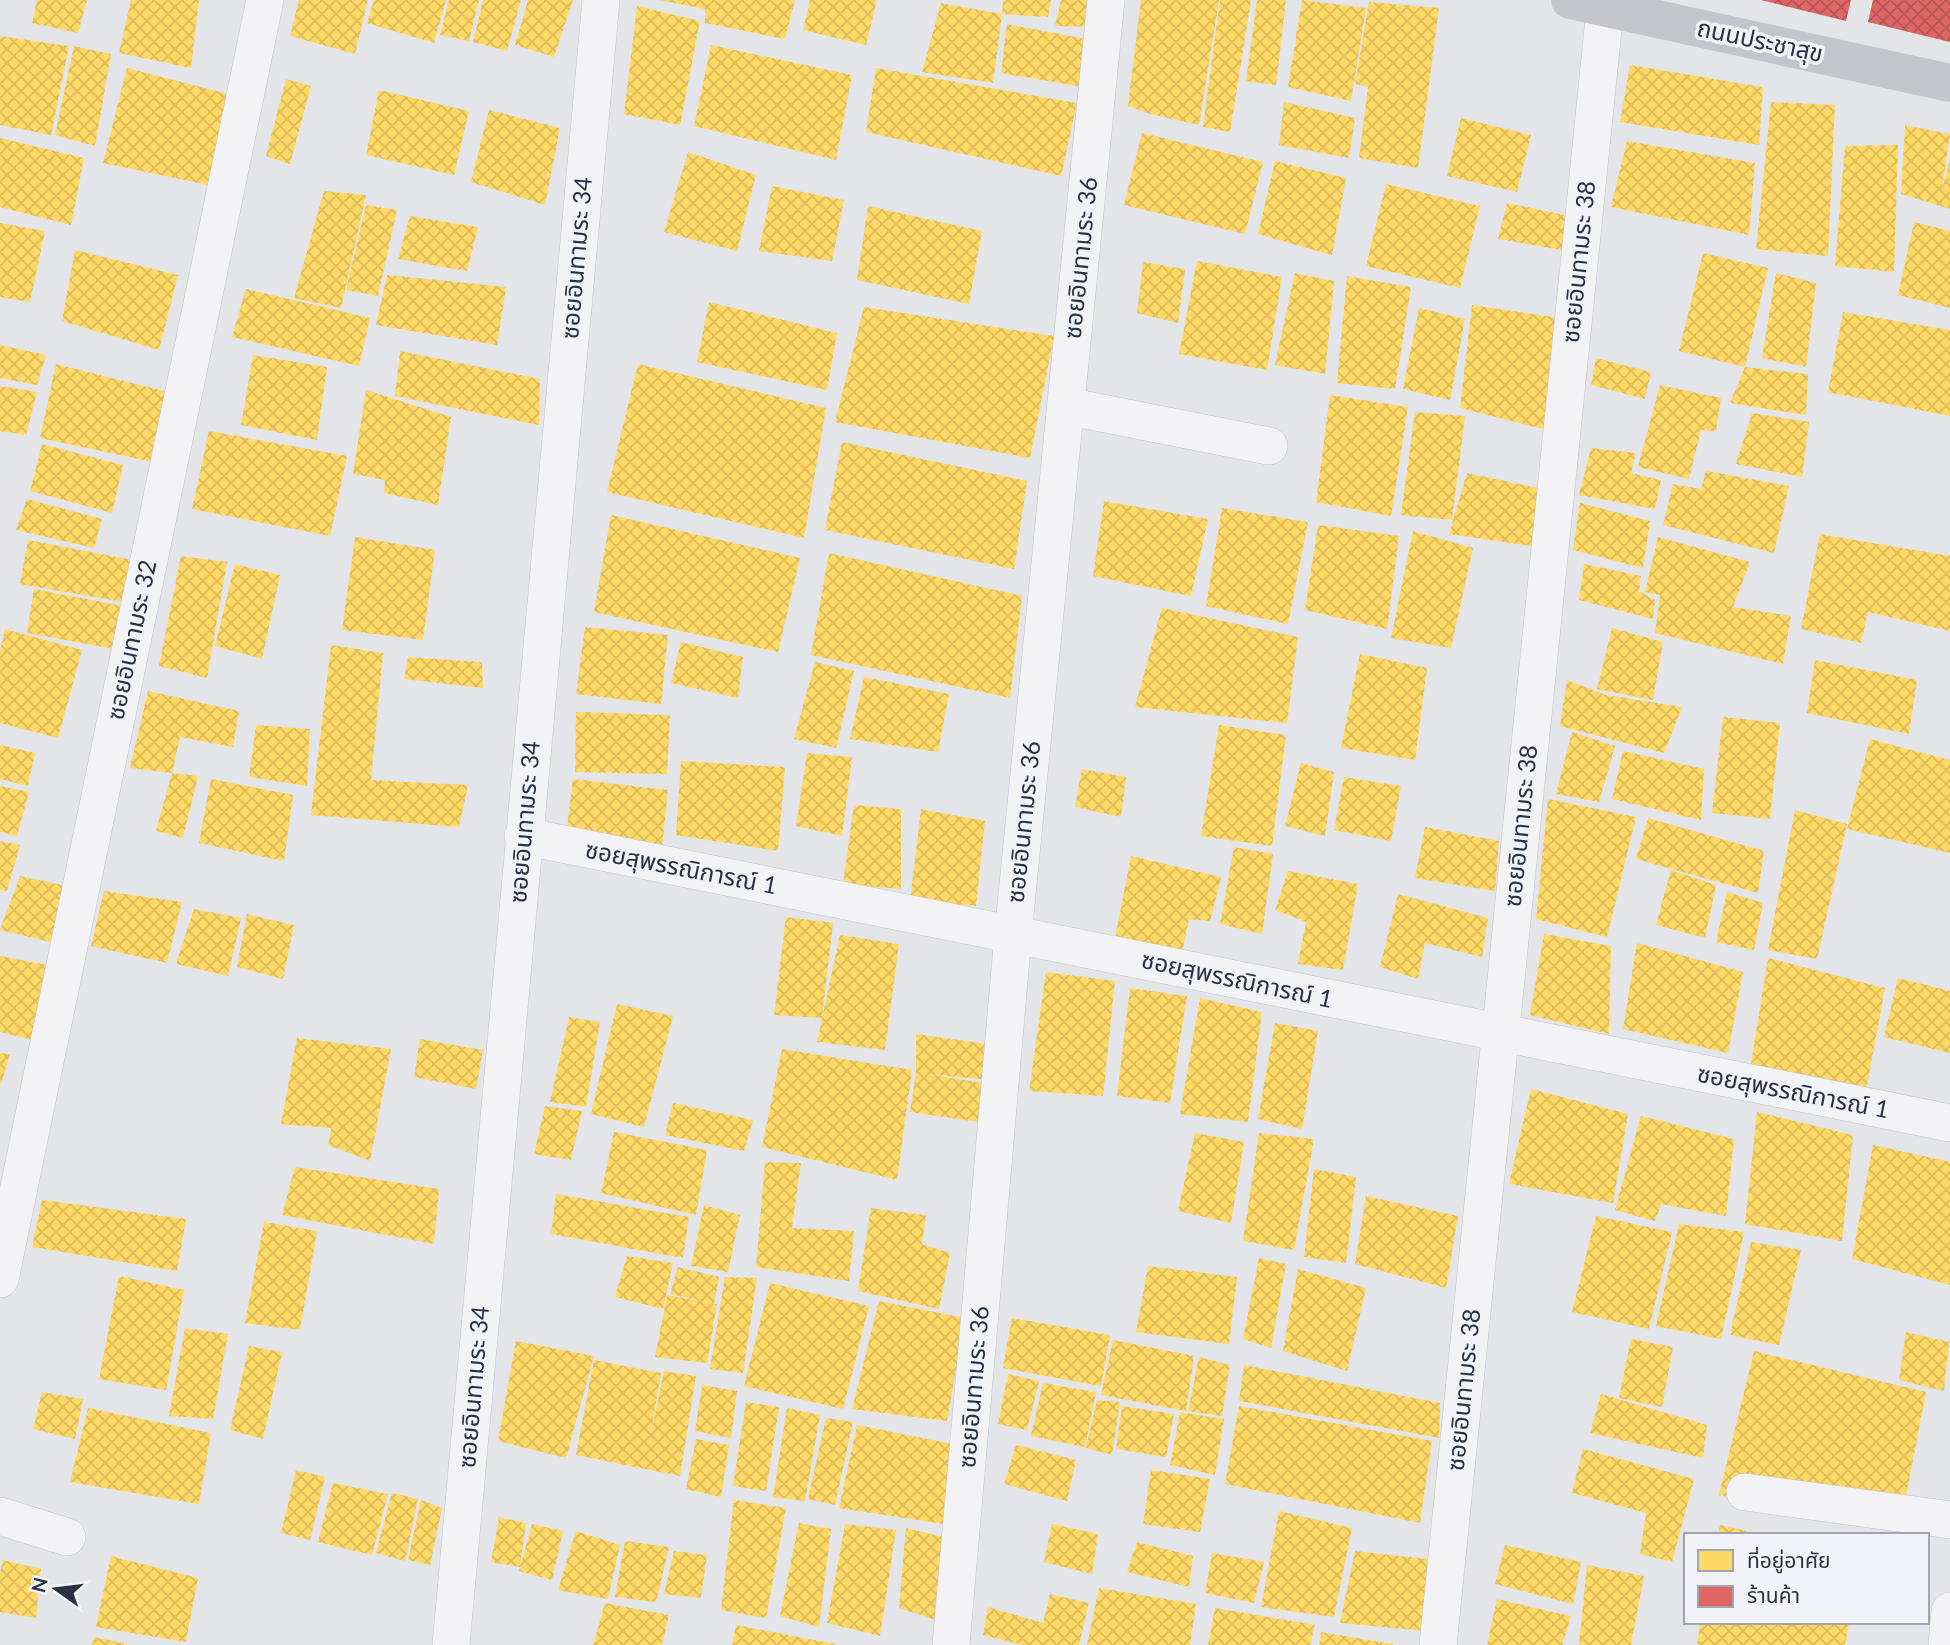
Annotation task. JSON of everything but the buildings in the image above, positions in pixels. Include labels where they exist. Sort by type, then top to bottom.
[{"type":"street","name":"ซอยอินทามระ 32","points":[[0,1279],[265,0]]},
{"type":"street","name":"ซอยอินทามระ 34","points":[[451,1645],[601,0]]},
{"type":"street","name":"ซอยอินทามระ 36","points":[[951,1645],[1013,935],[1106,0]]},
{"type":"street","name":"ถนนประชาสุข","points":[[1593,2],[1950,83]]},
{"type":"street","name":"ซอยอินทามระ 38","points":[[1438,1645],[1500,1034],[1593,2]]},
{"type":"street","points":[[1066,406],[1269,446]]},
{"type":"street","name":"ซอยสุพรรณิการณ์ 1","points":[[523,836],[1950,1123]]},
{"type":"street","points":[[1745,1492],[1950,1520]]},
{"type":"street","points":[[0,1516],[67,1537]]},
{"type":"street","points":[[1947,1645],[1950,1611]]}]
